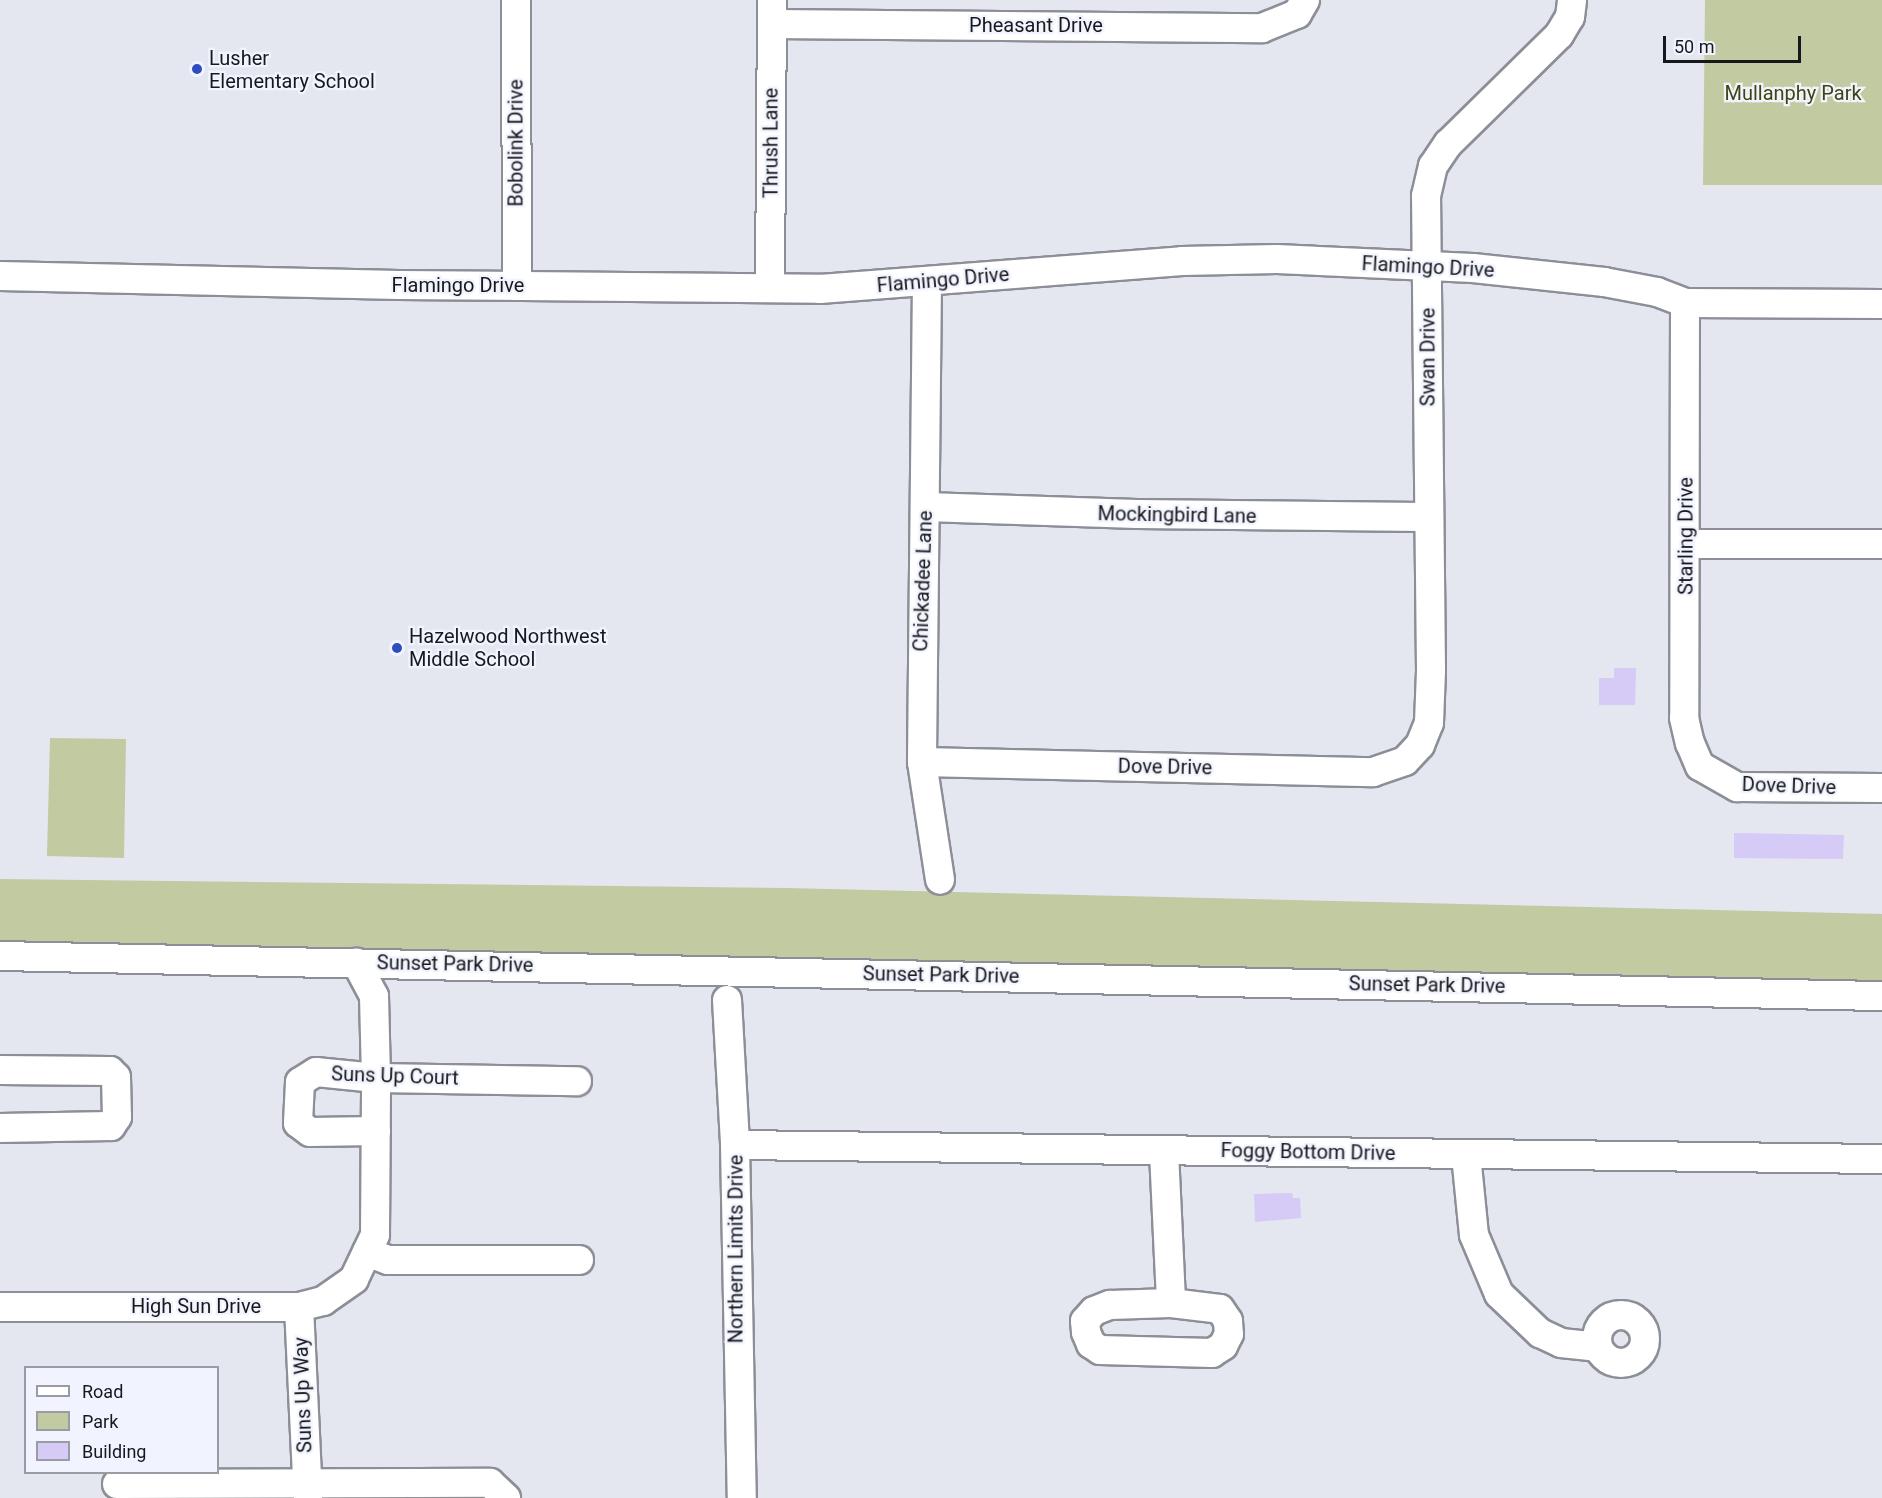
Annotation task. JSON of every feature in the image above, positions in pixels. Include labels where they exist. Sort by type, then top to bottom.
[{"type":"street","name":"Bobolink Drive","points":[[516,0],[517,286]]},
{"type":"street","name":"Swan Drive","points":[[1405,761],[1420,746],[1429,723],[1426,196],[1433,166],[1448,144],[1559,35],[1570,17],[1572,0]]},
{"type":"street","name":"Pheasant Drive","points":[[772,12],[1262,28],[1301,7]]},
{"type":"street","name":"Thrush Lane","points":[[770,287],[772,12]]},
{"type":"street","name":"Flamingo Drive","points":[[0,276],[517,286],[820,289],[1182,261],[1277,259],[1427,266],[1604,282],[1657,292],[1685,303],[1882,304]]},
{"type":"street","name":"Chickadee Lane","points":[[927,281],[922,762],[940,880]]},
{"type":"street","name":"Starling Drive","points":[[1685,303],[1684,718],[1700,766]]},
{"type":"street","name":"Mockingbird Lane","points":[[926,507],[1149,514],[1429,517]]},
{"type":"street","points":[[1686,544],[1882,544]]},
{"type":"street","name":"Dove Drive","points":[[922,762],[1373,772],[1405,761]]},
{"type":"street","name":"Dove Drive","points":[[1700,766],[1737,787],[1882,788]]},
{"type":"street","name":"Sunset Park Drive","points":[[0,956],[1882,996]]},
{"type":"street","name":"High Sun Drive","points":[[0,1307],[299,1307],[322,1301],[348,1284],[375,1235],[374,996],[356,962]]},
{"type":"street","name":"Northern Limits Drive","points":[[727,1000],[735,1145],[742,1498]]},
{"type":"street","points":[[0,1070],[110,1071],[116,1077],[117,1117],[111,1126],[0,1128]]},
{"type":"street","name":"Suns Up Court","points":[[376,1131],[310,1132],[298,1123],[300,1082],[316,1072],[376,1078],[578,1081]]},
{"type":"street","name":"Foggy Bottom Drive","points":[[735,1145],[1164,1152],[1311,1150],[1466,1155],[1882,1159]]},
{"type":"street","points":[[1164,1152],[1171,1303]]},
{"type":"street","points":[[1466,1155],[1474,1235],[1499,1294],[1540,1333],[1561,1343],[1597,1347]]},
{"type":"street","points":[[367,1252],[388,1260],[579,1260]]},
{"type":"street","name":"Suns Up Way","points":[[299,1307],[307,1491]]},
{"type":"street","points":[[117,1484],[307,1491],[490,1483],[506,1493],[506,1498]]},
{"type":"green space","name":"Mullanphy Park","points":[[1705,0],[1882,0],[1882,185],[1703,185]]},
{"type":"green space","points":[[50,738],[126,739],[124,858],[47,856]]},
{"type":"green space","points":[[0,879],[787,888],[1882,914],[1882,988],[0,946]]},
{"type":"building","points":[[1614,668],[1636,668],[1635,705],[1599,705],[1599,678],[1614,678]]},
{"type":"building","points":[[1734,833],[1844,835],[1843,859],[1734,858]]},
{"type":"building","points":[[1292,1193],[1293,1198],[1300,1198],[1301,1218],[1255,1222],[1254,1194]]},
{"type":"place","name":"Lusher Elementary School","points":[[197,69]]},
{"type":"place","name":"Hazelwood Northwest Middle School","points":[[397,648]]}]
